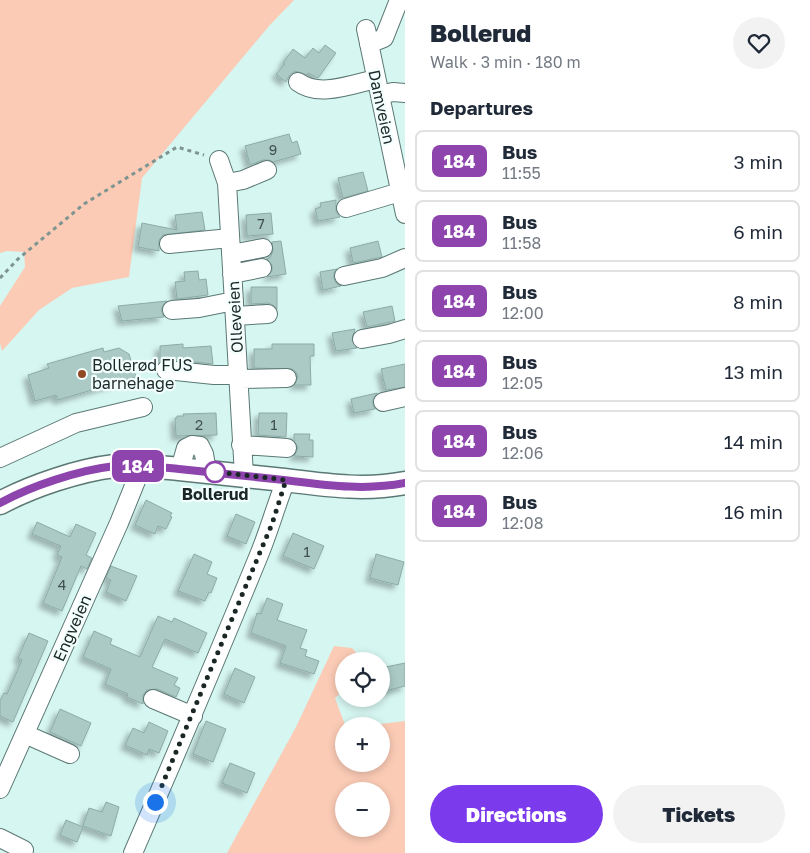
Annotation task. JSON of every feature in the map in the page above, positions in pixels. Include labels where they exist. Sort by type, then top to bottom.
[{"type":"main road","points":[[2,497],[78,473],[116,466],[207,471],[338,487],[368,487],[405,483]]},
{"type":"street","name":"Damveien","points":[[399,0],[384,38],[368,37],[402,192],[405,214]]},
{"type":"street","points":[[298,82],[304,87],[323,90],[378,87],[393,92],[405,93]]},
{"type":"street","name":"Olleveien","points":[[219,160],[227,183],[244,475]]},
{"type":"street","points":[[227,183],[243,180],[267,170]]},
{"type":"street","points":[[346,208],[402,192]]},
{"type":"street","points":[[169,244],[263,248]]},
{"type":"street","points":[[344,276],[382,268],[405,258]]},
{"type":"street","points":[[232,274],[262,268]]},
{"type":"street","points":[[172,310],[199,308],[234,309],[268,314]]},
{"type":"street","points":[[362,339],[405,329]]},
{"type":"street","points":[[166,370],[238,377],[287,378]]},
{"type":"street","points":[[383,402],[405,397]]},
{"type":"street","points":[[0,458],[76,423],[143,407]]},
{"type":"street","points":[[242,445],[286,448]]},
{"type":"street","name":"Engveien","points":[[0,789],[25,734],[35,695],[119,523],[142,466]]},
{"type":"street","points":[[133,853],[272,524],[286,480]]},
{"type":"street","points":[[153,699],[192,716]]},
{"type":"street","points":[[25,734],[70,754]]},
{"type":"street","points":[[0,838],[24,850]]},
{"type":"path","points":[[0,278],[18,259],[84,204],[177,147],[219,160]]},
{"type":"shaded area","points":[[0,0],[294,0],[269,26],[142,178],[129,277],[72,288],[39,310],[2,351],[0,343],[0,306],[25,267],[24,252],[7,251],[0,253]]},
{"type":"shaded area","points":[[334,646],[352,648],[355,652],[335,652],[335,707],[338,707],[342,717],[335,717],[335,772],[390,772],[390,723],[405,721],[405,853],[227,853],[296,727]]},
{"type":"building","points":[[325,45],[336,53],[318,78],[308,73],[307,75],[295,71],[286,82],[276,74],[285,64],[283,63],[293,49],[305,58],[313,48],[319,53]]},
{"type":"building","points":[[289,134],[292,143],[297,141],[301,154],[273,162],[263,160],[250,165],[245,146]]},
{"type":"building","points":[[363,172],[368,191],[343,198],[338,178]]},
{"type":"building","points":[[336,200],[336,211],[340,217],[318,221],[315,209],[321,207],[320,203]]},
{"type":"building","points":[[202,212],[205,230],[163,235],[159,240],[159,251],[138,247],[142,223],[177,230],[175,215]]},
{"type":"building","points":[[271,213],[273,234],[247,236],[246,215]]},
{"type":"building","points":[[281,241],[286,274],[267,277],[272,271],[272,265],[267,259],[270,258],[273,251],[272,242]]},
{"type":"building","points":[[378,241],[382,257],[353,263],[350,248]]},
{"type":"building","points":[[337,269],[334,273],[334,279],[341,286],[323,290],[320,272]]},
{"type":"building","points":[[198,271],[199,280],[206,279],[208,295],[177,299],[175,282],[185,281],[184,272]]},
{"type":"building","points":[[251,287],[277,287],[277,309],[268,303],[251,304]]},
{"type":"building","points":[[167,301],[161,310],[164,317],[122,321],[118,306]]},
{"type":"building","points":[[392,306],[395,321],[367,327],[363,312]]},
{"type":"building","points":[[355,329],[352,340],[357,348],[336,351],[332,333]]},
{"type":"building","points":[[183,344],[183,348],[211,346],[213,364],[167,359],[160,361],[160,346]]},
{"type":"building","points":[[272,344],[314,344],[314,356],[310,356],[311,385],[294,385],[298,377],[292,369],[254,368],[254,349],[272,349]]},
{"type":"building","points":[[103,348],[104,352],[119,348],[129,354],[136,377],[58,400],[56,395],[35,401],[28,375],[49,368],[47,364]]},
{"type":"building","points":[[405,364],[405,387],[386,390],[381,369]]},
{"type":"building","points":[[377,393],[373,399],[375,409],[354,413],[351,399]]},
{"type":"building","points":[[216,413],[217,435],[176,436],[175,418],[177,416],[184,416],[183,414]]},
{"type":"building","points":[[259,413],[287,413],[286,437],[258,435]]},
{"type":"building","points":[[294,434],[310,434],[309,440],[313,440],[313,457],[294,456],[298,448],[294,441]]},
{"type":"building","points":[[146,500],[172,513],[166,529],[158,526],[155,534],[135,525]]},
{"type":"building","points":[[236,514],[255,522],[246,544],[227,536]]},
{"type":"building","points":[[37,522],[70,537],[76,524],[96,533],[86,555],[92,558],[87,569],[81,566],[62,611],[43,603],[62,557],[57,555],[61,546],[32,534]]},
{"type":"building","points":[[293,533],[324,546],[314,569],[283,556]]},
{"type":"building","points":[[194,554],[212,562],[207,574],[217,578],[211,593],[209,592],[205,601],[178,591]]},
{"type":"building","points":[[376,554],[404,562],[398,585],[370,578]]},
{"type":"building","points":[[111,566],[137,576],[126,601],[106,592],[111,580],[106,578]]},
{"type":"building","points":[[267,598],[283,604],[277,620],[307,630],[300,648],[307,650],[305,656],[319,661],[314,674],[280,663],[286,646],[251,633],[257,613],[261,614]]},
{"type":"building","points":[[158,616],[172,622],[174,618],[207,633],[198,653],[165,639],[152,667],[178,678],[174,685],[180,688],[176,697],[157,689],[147,690],[143,695],[143,704],[127,697],[128,694],[105,684],[111,669],[83,657],[94,631],[112,639],[110,644],[140,657]]},
{"type":"building","points":[[29,633],[48,641],[13,722],[0,716],[0,701],[4,693],[7,694],[22,660],[18,658]]},
{"type":"building","points":[[405,663],[405,686],[390,690],[390,666]]},
{"type":"building","points":[[235,668],[255,677],[244,703],[224,694]]},
{"type":"building","points":[[60,709],[91,723],[81,746],[50,732]]},
{"type":"building","points":[[206,721],[226,729],[213,762],[193,754]]},
{"type":"building","points":[[149,722],[168,731],[159,753],[149,749],[147,755],[125,745],[133,728],[144,733]]},
{"type":"building","points":[[230,763],[255,773],[247,793],[222,783]]},
{"type":"building","points":[[106,802],[119,807],[111,836],[83,826],[89,808],[102,812]]},
{"type":"building","points":[[66,820],[83,827],[77,842],[60,835]]},
{"type":"bus line","name":"184","points":[[0,503],[78,473],[116,466],[207,471],[338,487],[368,487],[405,483]]},
{"type":"place","name":"Bollerød FUS barnehage","points":[[82,374]]},
{"type":"place","name":"Bollerud","points":[[215,472]]},
{"type":"route","points":[[155,802],[272,524],[286,480],[207,471],[215,472]]}]
